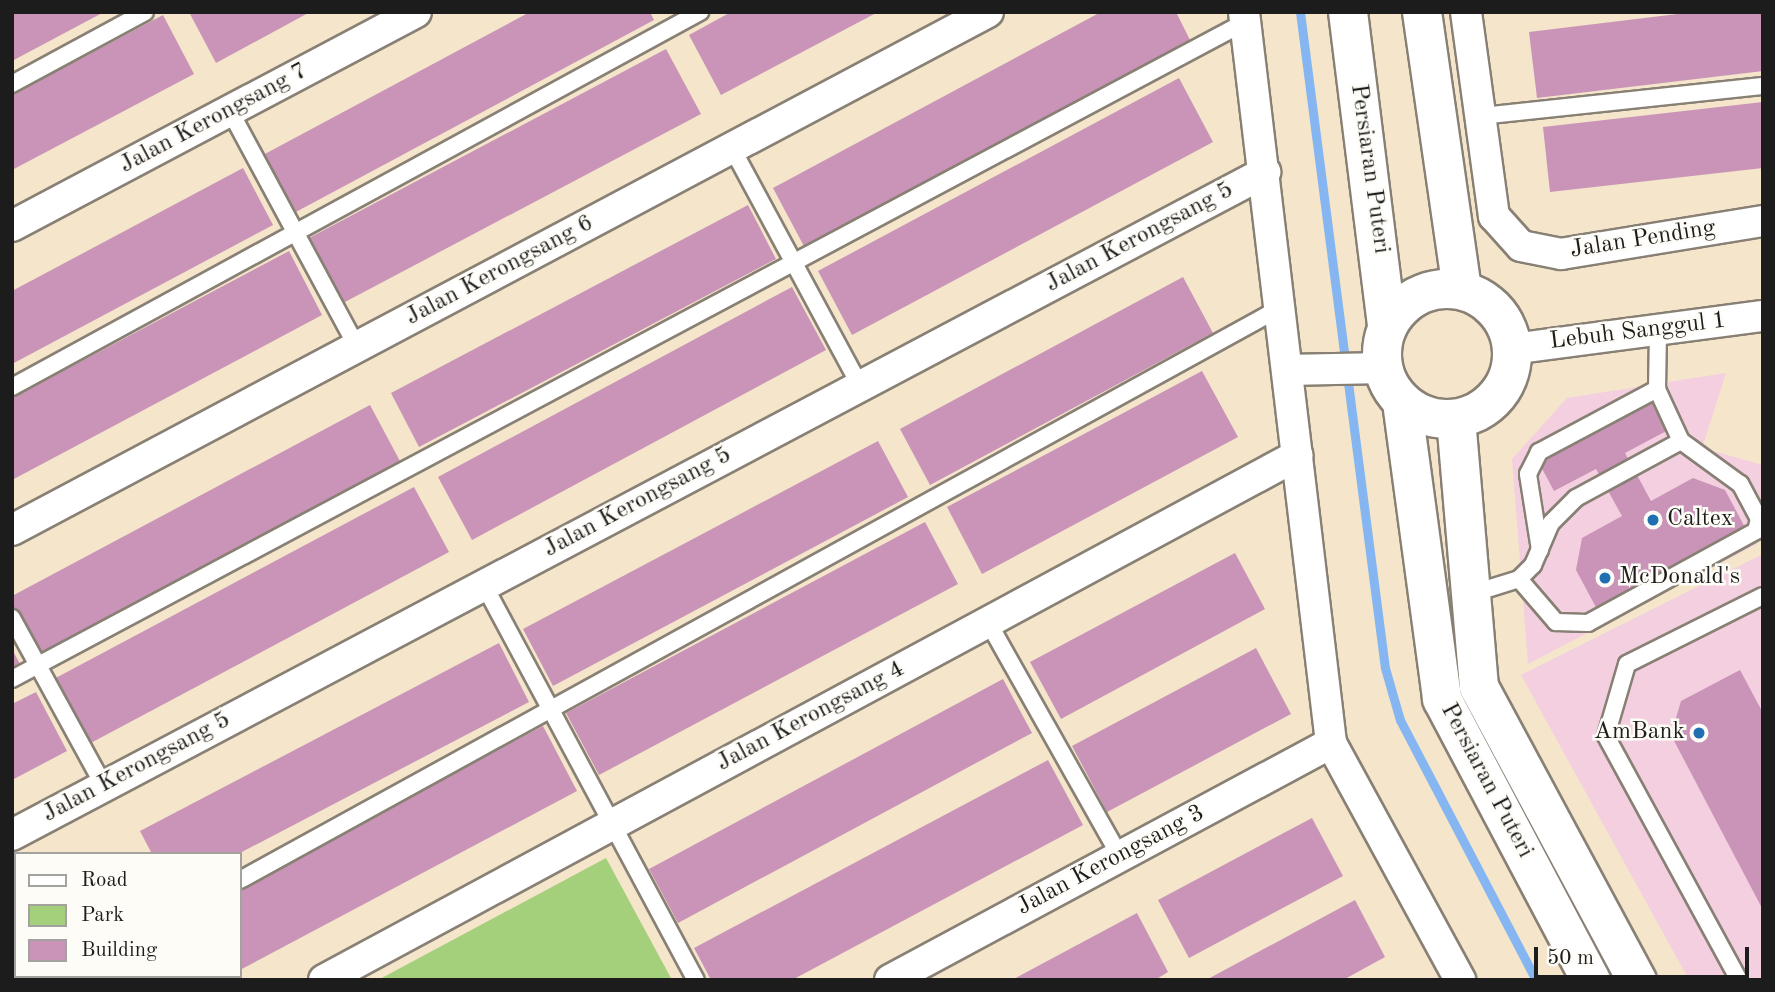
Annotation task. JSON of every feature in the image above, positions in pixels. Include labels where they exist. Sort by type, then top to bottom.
[{"type":"street","name":"Jalan Kerongsang 7","points":[[12,226],[416,12]]},
{"type":"street","name":"Jalan Kerongsang 6","points":[[12,530],[988,12]]},
{"type":"street","name":"Persiaran Puteri","points":[[1348,12],[1387,326]]},
{"type":"street","points":[[1422,12],[1462,289]]},
{"type":"street","points":[[1466,12],[1481,117]]},
{"type":"street","points":[[1245,17],[1331,743],[1460,980]]},
{"type":"street","name":"Jalan Pending","points":[[1481,117],[1494,216],[1521,246],[1562,254],[1763,221]]},
{"type":"street","name":"Jalan Kerongsang 5","points":[[12,835],[1265,172]]},
{"type":"street","points":[[1288,370],[1370,368],[1402,402],[1436,419],[1456,419],[1475,413],[1504,387],[1513,349],[1502,317],[1484,300],[1462,289],[1440,288],[1418,294],[1400,307],[1387,326],[1370,368]]},
{"type":"street","name":"Lebuh Sanggul 1","points":[[1513,349],[1763,316]]},
{"type":"street","name":"Persiaran Puteri","points":[[1402,402],[1442,699],[1591,980]]},
{"type":"street","name":"Persiaran Puteri","points":[[1456,419],[1479,687],[1637,980]]},
{"type":"street","name":"Jalan Kerongsang 4","points":[[324,980],[1298,455]]},
{"type":"street","name":"Jalan Kerongsang 3","points":[[890,980],[1331,743]]},
{"type":"lane","points":[[12,84],[145,12]]},
{"type":"lane","points":[[12,387],[296,235],[701,12]]},
{"type":"lane","points":[[12,679],[794,263],[1245,17]]},
{"type":"lane","points":[[1481,117],[1763,86]]},
{"type":"lane","points":[[230,111],[356,347]]},
{"type":"lane","points":[[732,148],[860,386]]},
{"type":"lane","points":[[242,879],[1280,308]]},
{"type":"lane","points":[[1519,579],[1556,622],[1588,623],[1756,531],[1759,519],[1740,484],[1681,441],[1657,389],[1658,330]]},
{"type":"lane","points":[[1540,550],[1528,486],[1533,461],[1564,437],[1657,389]]},
{"type":"lane","points":[[1471,594],[1519,579],[1540,550],[1551,523],[1576,498],[1681,441]]},
{"type":"lane","points":[[484,585],[696,980]]},
{"type":"lane","points":[[1739,980],[1606,736],[1627,664],[1763,596]]},
{"type":"lane","points":[[12,618],[104,786]]},
{"type":"lane","points":[[988,622],[1120,856]]},
{"type":"shaded area","points":[[1726,373],[1702,448],[1763,465],[1763,523],[1757,544],[1528,664],[1512,459],[1567,398]]},
{"type":"shaded area","points":[[1763,554],[1763,980],[1689,980],[1521,675]]},
{"type":"green space","points":[[606,858],[672,980],[378,980]]},
{"type":"building","points":[[12,12],[104,12],[12,61]]},
{"type":"building","points":[[189,12],[310,12],[216,63]]},
{"type":"building","points":[[530,12],[650,12],[654,20],[294,213],[263,155]]},
{"type":"building","points":[[731,12],[878,12],[721,95],[689,35]]},
{"type":"building","points":[[1101,12],[1176,12],[1192,44],[806,250],[773,188]]},
{"type":"building","points":[[1694,12],[1763,12],[1763,71],[1537,98],[1529,32]]},
{"type":"building","points":[[163,15],[194,74],[12,170],[12,95]]},
{"type":"building","points":[[666,49],[701,114],[343,303],[309,238]]},
{"type":"building","points":[[1179,78],[1213,142],[852,335],[818,271]]},
{"type":"building","points":[[1763,102],[1763,168],[1550,192],[1543,127]]},
{"type":"building","points":[[243,168],[273,225],[12,364],[12,291]]},
{"type":"building","points":[[748,205],[776,259],[419,447],[391,393]]},
{"type":"building","points":[[289,251],[322,315],[12,480],[12,398]]},
{"type":"building","points":[[1183,277],[1213,333],[930,485],[900,429]]},
{"type":"building","points":[[792,287],[826,350],[472,540],[438,477]]},
{"type":"building","points":[[1202,371],[1238,437],[982,574],[947,507]]},
{"type":"building","points":[[1656,400],[1672,428],[1625,453],[1651,501],[1693,478],[1725,490],[1748,533],[1599,613],[1576,570],[1582,538],[1622,516],[1596,469],[1554,491],[1539,463]]},
{"type":"building","points":[[370,405],[401,463],[38,656],[12,607],[12,596]]},
{"type":"building","points":[[878,441],[908,497],[553,686],[523,629]]},
{"type":"building","points":[[414,487],[449,552],[87,745],[52,680]]},
{"type":"building","points":[[925,522],[958,584],[599,775],[566,713]]},
{"type":"building","points":[[1235,553],[1265,609],[1061,719],[1030,662]]},
{"type":"building","points":[[499,643],[529,702],[242,852],[151,852],[140,831]]},
{"type":"building","points":[[1256,648],[1291,714],[1107,812],[1072,746]]},
{"type":"building","points":[[12,649],[21,666],[12,670]]},
{"type":"building","points":[[1740,670],[1763,713],[1763,910],[1671,735],[1681,701]]},
{"type":"building","points":[[1003,679],[1032,733],[678,923],[649,869]]},
{"type":"building","points":[[36,692],[67,751],[12,780],[12,704]]},
{"type":"building","points":[[543,726],[577,791],[242,969],[242,886]]},
{"type":"building","points":[[1048,760],[1083,825],[792,980],[711,980],[694,948]]},
{"type":"building","points":[[1312,818],[1343,876],[1189,958],[1158,900]]},
{"type":"building","points":[[1355,900],[1385,957],[1343,980],[1206,980]]},
{"type":"building","points":[[14,904],[12,977],[12,905]]},
{"type":"building","points":[[1137,913],[1168,972],[1155,980],[1012,980]]},
{"type":"building","points":[[192,978],[193,980],[70,980]]},
{"type":"waterway","points":[[1300,12],[1385,668],[1400,720],[1536,980]]},
{"type":"place","name":"Caltex","points":[[1653,520]]},
{"type":"place","name":"McDonald's","points":[[1605,578]]},
{"type":"place","name":"AmBank","points":[[1699,733]]}]
